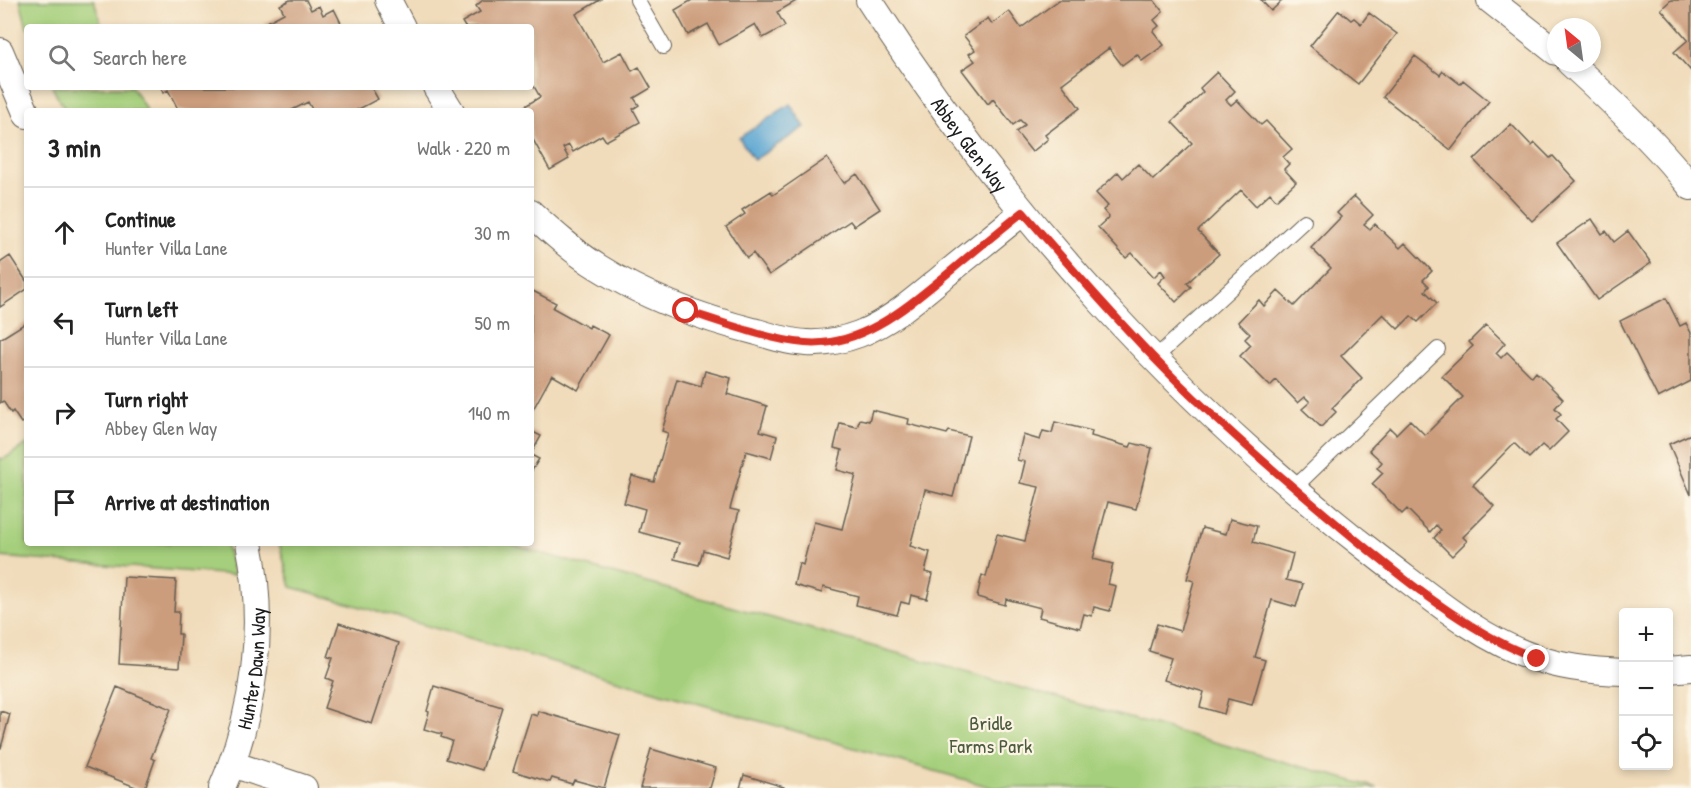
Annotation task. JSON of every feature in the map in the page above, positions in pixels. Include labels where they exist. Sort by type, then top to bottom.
[{"type":"street","points":[[388,0],[400,24]]},
{"type":"street","name":"Abbey Glen Way","points":[[869,0],[923,82],[1023,212],[1155,358],[1234,436],[1359,542],[1467,623],[1500,643],[1537,659],[1573,667],[1619,672]]},
{"type":"street","points":[[1490,0],[1547,45]]},
{"type":"street","points":[[0,51],[24,108]]},
{"type":"street","points":[[1580,72],[1625,113],[1691,187]]},
{"type":"street","points":[[438,90],[449,108]]},
{"type":"street","points":[[534,216],[559,238],[597,266],[638,290],[686,311],[736,327],[789,341],[818,343],[844,339],[860,333],[875,327],[904,309],[1023,212]]},
{"type":"street","name":"Hunter Dawn Way","points":[[222,788],[245,721],[254,678],[257,635],[256,593],[249,546]]},
{"type":"street","points":[[1673,670],[1691,668]]},
{"type":"street","points":[[232,764],[304,788]]},
{"type":"lane","points":[[637,0],[664,47]]},
{"type":"lane","points":[[1155,358],[1304,221]]},
{"type":"lane","points":[[1294,488],[1438,349]]},
{"type":"green space","points":[[20,0],[94,0],[101,24],[26,24]]},
{"type":"green space","points":[[54,90],[134,90],[145,108],[64,108]]},
{"type":"green space","points":[[24,446],[24,546],[227,546],[234,575],[0,557],[0,458],[4,459]]},
{"type":"green space","name":"Bridle Farms Park","points":[[280,546],[516,546],[1378,788],[994,788],[291,587]]},
{"type":"water","points":[[790,104],[805,127],[754,160],[739,138]]},
{"type":"building","points":[[290,0],[306,0],[311,10],[319,6],[323,15],[334,9],[342,24],[266,24],[284,13],[280,5]]},
{"type":"building","points":[[483,0],[600,0],[576,14],[603,62],[622,52],[632,71],[639,67],[651,88],[634,98],[639,105],[633,109],[640,122],[606,141],[602,135],[573,152],[569,145],[563,148],[569,159],[550,170],[534,141],[534,108],[522,108],[540,97],[534,86],[534,24],[463,24],[462,22],[480,12],[476,6]]},
{"type":"building","points":[[692,0],[798,0],[777,12],[785,26],[763,38],[755,24],[719,45],[708,24],[688,35],[675,10]]},
{"type":"building","points":[[1059,0],[1154,0],[1163,12],[1154,20],[1159,26],[1153,31],[1164,45],[1142,61],[1137,54],[1122,65],[1109,48],[1062,84],[1080,108],[1045,135],[1048,139],[1032,152],[1016,132],[1025,125],[1020,120],[1013,125],[993,99],[988,104],[962,70],[975,61],[969,54],[975,50],[964,36],[988,18],[992,24],[1009,11],[1021,28]]},
{"type":"building","points":[[1261,0],[1283,0],[1271,11]]},
{"type":"building","points":[[1671,0],[1691,0],[1691,71],[1674,52],[1688,40],[1661,9]]},
{"type":"building","points":[[1339,10],[1351,20],[1354,18],[1361,24],[1369,13],[1397,34],[1358,84],[1310,46]]},
{"type":"building","points":[[1415,56],[1440,75],[1443,71],[1460,84],[1463,80],[1489,101],[1451,150],[1383,97]]},
{"type":"building","points":[[1217,72],[1235,91],[1226,100],[1231,105],[1237,100],[1261,125],[1266,121],[1292,149],[1283,157],[1289,164],[1284,169],[1296,182],[1276,200],[1270,193],[1256,206],[1241,190],[1198,231],[1219,254],[1187,283],[1191,287],[1176,302],[1158,283],[1165,276],[1161,270],[1154,277],[1132,253],[1126,258],[1098,227],[1109,217],[1103,210],[1108,206],[1096,193],[1118,172],[1123,178],[1138,164],[1153,180],[1192,143],[1172,122],[1203,92],[1200,88]]},
{"type":"building","points":[[168,90],[373,90],[378,99],[361,108],[311,108],[308,102],[296,108],[177,108]]},
{"type":"building","points":[[1511,124],[1532,146],[1535,143],[1550,158],[1553,156],[1576,181],[1532,221],[1474,160]]},
{"type":"building","points":[[827,158],[844,183],[857,174],[880,209],[854,226],[850,221],[769,275],[753,253],[747,258],[726,227],[745,214],[742,210],[771,191],[773,195]]},
{"type":"building","points":[[1354,196],[1373,215],[1364,224],[1370,229],[1375,224],[1400,248],[1405,243],[1432,271],[1423,280],[1429,286],[1425,291],[1437,303],[1418,322],[1411,316],[1398,329],[1383,314],[1341,356],[1362,378],[1332,408],[1336,412],[1321,427],[1302,409],[1310,402],[1305,397],[1298,403],[1276,380],[1270,386],[1240,356],[1251,345],[1245,339],[1250,334],[1238,322],[1259,300],[1264,306],[1278,291],[1294,306],[1331,268],[1311,248],[1341,217],[1337,213]]},
{"type":"building","points":[[1592,219],[1602,234],[1606,231],[1614,242],[1628,231],[1651,263],[1597,300],[1557,243]]},
{"type":"building","points":[[10,256],[24,277],[24,291],[0,307],[0,263]]},
{"type":"building","points":[[534,292],[556,303],[553,308],[589,328],[590,325],[609,335],[578,390],[552,375],[534,408]]},
{"type":"building","points":[[1666,298],[1680,326],[1686,323],[1691,333],[1691,381],[1658,398],[1620,321]]},
{"type":"building","points":[[24,324],[24,421],[21,423],[3,401],[0,403],[0,339]]},
{"type":"building","points":[[1486,325],[1505,343],[1496,353],[1501,358],[1507,352],[1532,377],[1536,372],[1563,399],[1555,408],[1561,414],[1556,419],[1568,432],[1549,451],[1542,445],[1529,458],[1514,443],[1473,485],[1494,506],[1463,537],[1467,541],[1452,556],[1434,538],[1441,530],[1436,525],[1430,532],[1407,509],[1402,514],[1372,484],[1383,473],[1377,468],[1382,462],[1369,450],[1390,428],[1396,434],[1410,420],[1425,435],[1463,397],[1442,376],[1473,346],[1469,342]]},
{"type":"building","points":[[705,371],[731,378],[727,394],[767,406],[760,431],[777,436],[771,458],[746,451],[730,509],[739,511],[727,557],[703,550],[699,565],[674,559],[679,543],[639,532],[645,509],[624,503],[632,476],[654,482],[668,433],[662,431],[677,379],[701,386]]},
{"type":"building","points":[[872,410],[909,419],[908,424],[947,434],[949,431],[969,436],[953,497],[925,490],[910,546],[930,552],[925,572],[933,574],[927,599],[911,595],[909,604],[901,602],[897,615],[856,605],[858,596],[823,587],[822,593],[794,585],[799,563],[803,565],[814,522],[842,529],[856,475],[837,470],[842,450],[834,448],[840,423],[857,427],[860,419],[869,421]]},
{"type":"building","points":[[1055,422],[1092,431],[1091,436],[1130,447],[1132,443],[1152,448],[1136,509],[1108,502],[1093,559],[1113,564],[1108,584],[1116,586],[1110,611],[1094,607],[1092,616],[1084,614],[1080,628],[1039,617],[1041,608],[1006,599],[1005,605],[977,597],[982,575],[986,577],[997,534],[1025,541],[1039,487],[1020,483],[1025,462],[1017,460],[1023,435],[1040,440],[1043,431],[1052,433]]},
{"type":"building","points":[[534,432],[541,436],[534,449]]},
{"type":"building","points":[[1691,434],[1691,495],[1669,444]]},
{"type":"building","points":[[534,456],[539,459],[534,467]]},
{"type":"building","points":[[1230,519],[1257,526],[1253,542],[1293,554],[1286,580],[1303,584],[1296,607],[1272,600],[1255,657],[1265,660],[1252,705],[1228,699],[1224,714],[1200,707],[1204,692],[1164,680],[1171,658],[1149,651],[1157,624],[1180,631],[1194,581],[1187,579],[1202,528],[1226,534]]},
{"type":"building","points":[[124,577],[176,580],[174,612],[179,612],[178,634],[181,634],[179,668],[119,664]]},
{"type":"building","points":[[339,623],[399,643],[372,724],[324,708],[333,681],[326,678],[333,658],[328,657]]},
{"type":"building","points":[[434,686],[502,707],[482,770],[446,759],[452,741],[441,737],[442,734],[424,729]]},
{"type":"building","points":[[117,687],[171,709],[151,758],[155,760],[145,788],[138,788],[85,767]]},
{"type":"building","points":[[0,711],[10,714],[1,748],[0,748]]},
{"type":"building","points":[[538,711],[620,735],[604,788],[574,780],[572,784],[552,778],[550,782],[513,771],[531,714],[537,716]]},
{"type":"building","points":[[651,749],[716,768],[710,788],[640,788]]},
{"type":"building","points":[[744,775],[784,787],[784,788],[740,788]]},
{"type":"route","points":[[686,311],[789,341],[818,343],[844,339],[875,327],[904,309],[1023,212],[1155,358],[1234,436],[1359,542],[1427,594],[1500,643],[1537,659]]}]
